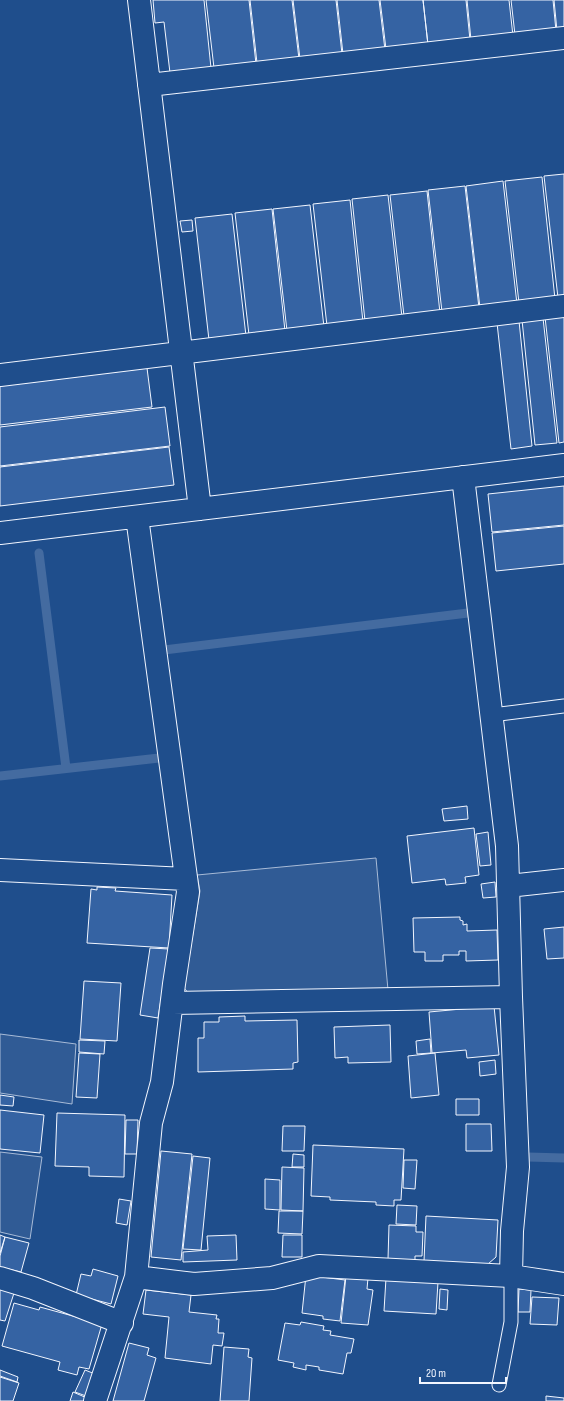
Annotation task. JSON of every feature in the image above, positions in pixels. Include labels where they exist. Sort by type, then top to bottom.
[{"type":"street","points":[[138,0],[200,509]]},
{"type":"street","points":[[149,86],[564,38]]},
{"type":"street","points":[[0,375],[564,306]]},
{"type":"street","points":[[0,533],[564,465]]},
{"type":"street","points":[[463,477],[508,846],[511,997],[518,1167],[512,1230],[511,1276]]},
{"type":"street","points":[[95,1401],[136,1277],[151,1123],[162,1082],[173,1003],[174,984],[188,892],[136,517]]},
{"type":"street","points":[[0,870],[186,879]]},
{"type":"street","points":[[508,886],[564,880]]},
{"type":"street","points":[[173,1003],[511,997]]},
{"type":"street","points":[[136,1277],[194,1284],[272,1278],[319,1266],[511,1276],[564,1284]]},
{"type":"street","points":[[0,1278],[33,1288],[122,1323]]},
{"type":"lane","points":[[492,715],[564,706]]},
{"type":"lane","points":[[499,1385],[511,1322],[511,1276]]},
{"type":"shaded area","points":[[376,858],[388,990],[192,996],[184,988],[200,891],[197,875]]},
{"type":"shaded area","points":[[0,1034],[76,1044],[72,1104],[0,1093]]},
{"type":"shaded area","points":[[0,1152],[42,1157],[30,1239],[0,1232]]},
{"type":"building","points":[[153,0],[204,0],[211,68],[170,73],[164,22],[155,23]]},
{"type":"building","points":[[206,0],[249,0],[256,64],[214,68]]},
{"type":"building","points":[[250,0],[292,0],[299,59],[257,63]]},
{"type":"building","points":[[293,0],[336,0],[342,54],[300,59]]},
{"type":"building","points":[[337,0],[379,0],[385,50],[343,54]]},
{"type":"building","points":[[380,0],[423,0],[428,45],[386,49]]},
{"type":"building","points":[[423,0],[466,0],[470,40],[428,45]]},
{"type":"building","points":[[467,0],[509,0],[513,36],[471,40]]},
{"type":"building","points":[[511,0],[553,0],[556,31],[515,35]]},
{"type":"building","points":[[554,0],[564,0],[564,30],[557,31]]},
{"type":"building","points":[[564,174],[564,298],[558,298],[544,176]]},
{"type":"building","points":[[542,177],[555,299],[519,303],[505,181]]},
{"type":"building","points":[[503,181],[517,304],[480,308],[466,186]]},
{"type":"building","points":[[465,186],[479,308],[442,312],[428,190]]},
{"type":"building","points":[[427,191],[440,313],[404,316],[390,195]]},
{"type":"building","points":[[388,195],[402,317],[365,321],[352,199]]},
{"type":"building","points":[[350,200],[363,322],[327,326],[313,204]]},
{"type":"building","points":[[310,205],[324,327],[287,331],[273,209]]},
{"type":"building","points":[[272,209],[285,331],[249,335],[235,213]]},
{"type":"building","points":[[232,214],[246,336],[209,340],[195,218]]},
{"type":"building","points":[[192,220],[193,231],[182,232],[180,221]]},
{"type":"building","points":[[564,315],[564,442],[559,443],[545,317]]},
{"type":"building","points":[[543,318],[557,443],[535,445],[522,320]]},
{"type":"building","points":[[519,321],[532,446],[511,449],[497,323]]},
{"type":"building","points":[[147,368],[152,407],[0,425],[0,386]]},
{"type":"building","points":[[165,407],[170,446],[0,466],[0,427]]},
{"type":"building","points":[[169,447],[174,485],[0,506],[0,467]]},
{"type":"building","points":[[564,486],[564,525],[492,532],[488,494]]},
{"type":"building","points":[[564,526],[564,564],[496,571],[492,533]]},
{"type":"building","points":[[467,806],[468,819],[444,821],[442,809]]},
{"type":"building","points":[[474,828],[479,875],[465,877],[466,883],[446,885],[445,879],[412,883],[407,836]]},
{"type":"building","points":[[488,832],[491,865],[480,866],[476,834]]},
{"type":"building","points":[[495,882],[496,897],[483,898],[481,884]]},
{"type":"building","points":[[97,887],[116,888],[115,891],[172,895],[169,948],[87,943],[91,889],[97,890]]},
{"type":"building","points":[[460,917],[460,920],[463,921],[463,925],[467,924],[467,931],[497,930],[498,960],[466,961],[466,951],[459,951],[459,955],[443,955],[443,961],[425,961],[425,952],[414,952],[413,918]]},
{"type":"building","points":[[564,927],[564,958],[547,959],[544,929]]},
{"type":"building","points":[[150,948],[169,949],[158,1018],[140,1015]]},
{"type":"building","points":[[84,981],[121,983],[117,1041],[80,1039]]},
{"type":"building","points":[[494,1006],[499,1055],[467,1058],[466,1050],[432,1053],[429,1012]]},
{"type":"building","points":[[245,1016],[245,1021],[297,1020],[298,1062],[293,1063],[293,1069],[198,1072],[198,1038],[204,1038],[204,1022],[219,1022],[219,1017]]},
{"type":"building","points":[[390,1025],[391,1062],[348,1063],[348,1057],[335,1058],[334,1027]]},
{"type":"building","points":[[430,1039],[431,1053],[417,1054],[416,1041]]},
{"type":"building","points":[[79,1040],[105,1041],[104,1054],[79,1052]]},
{"type":"building","points":[[79,1053],[100,1054],[97,1098],[76,1097]]},
{"type":"building","points":[[435,1053],[439,1095],[411,1098],[408,1056]]},
{"type":"building","points":[[495,1060],[496,1074],[480,1076],[479,1062]]},
{"type":"building","points":[[0,1095],[14,1097],[13,1106],[0,1105]]},
{"type":"building","points":[[456,1099],[479,1099],[479,1115],[456,1115]]},
{"type":"building","points":[[0,1110],[44,1115],[40,1153],[0,1149]]},
{"type":"building","points":[[57,1113],[125,1115],[124,1177],[89,1176],[89,1167],[55,1166]]},
{"type":"building","points":[[126,1120],[138,1120],[137,1154],[125,1154]]},
{"type":"building","points":[[466,1124],[491,1124],[492,1151],[466,1151]]},
{"type":"building","points":[[283,1126],[305,1126],[304,1151],[282,1151]]},
{"type":"building","points":[[313,1145],[404,1149],[401,1200],[394,1200],[394,1206],[376,1205],[376,1202],[330,1200],[330,1197],[311,1196]]},
{"type":"building","points":[[161,1151],[192,1154],[181,1260],[151,1257]]},
{"type":"building","points":[[293,1154],[304,1155],[304,1167],[292,1167]]},
{"type":"building","points":[[193,1156],[210,1158],[201,1250],[183,1249]]},
{"type":"building","points":[[404,1160],[417,1160],[415,1189],[403,1188]]},
{"type":"building","points":[[282,1167],[304,1168],[303,1211],[281,1210]]},
{"type":"building","points":[[265,1179],[280,1180],[280,1210],[265,1209]]},
{"type":"building","points":[[119,1199],[131,1201],[127,1225],[116,1223]]},
{"type":"building","points":[[397,1205],[417,1206],[416,1225],[396,1224]]},
{"type":"building","points":[[279,1211],[303,1211],[302,1234],[278,1233]]},
{"type":"building","points":[[426,1216],[498,1220],[496,1257],[488,1264],[424,1261]]},
{"type":"building","points":[[389,1225],[416,1226],[416,1232],[423,1232],[422,1256],[415,1256],[415,1261],[388,1259]]},
{"type":"building","points":[[0,1235],[5,1237],[0,1253]]},
{"type":"building","points":[[236,1235],[237,1260],[183,1262],[183,1252],[208,1250],[207,1236]]},
{"type":"building","points":[[283,1235],[302,1235],[302,1257],[282,1257]]},
{"type":"building","points":[[5,1237],[29,1243],[21,1272],[0,1267],[0,1256]]},
{"type":"building","points":[[93,1269],[118,1276],[111,1304],[76,1295],[81,1274],[91,1276]]},
{"type":"building","points":[[306,1275],[345,1280],[340,1321],[323,1319],[323,1316],[302,1313]]},
{"type":"building","points":[[346,1276],[368,1278],[367,1289],[373,1290],[368,1325],[341,1323]]},
{"type":"building","points":[[386,1278],[438,1282],[436,1314],[384,1311]]},
{"type":"building","points":[[0,1285],[15,1290],[5,1321],[0,1320]]},
{"type":"building","points":[[440,1289],[448,1290],[447,1310],[439,1309]]},
{"type":"building","points":[[519,1289],[531,1290],[530,1312],[518,1312]]},
{"type":"building","points":[[146,1290],[191,1295],[189,1312],[217,1315],[216,1319],[219,1319],[218,1333],[224,1333],[222,1346],[213,1345],[211,1364],[165,1358],[169,1317],[143,1314]]},
{"type":"building","points":[[532,1297],[559,1298],[557,1325],[530,1324]]},
{"type":"building","points":[[14,1303],[39,1310],[40,1307],[102,1324],[89,1369],[79,1367],[77,1375],[58,1370],[60,1362],[2,1346]]},
{"type":"building","points":[[301,1322],[324,1326],[323,1330],[331,1331],[330,1335],[354,1339],[351,1353],[347,1353],[343,1374],[319,1370],[319,1367],[306,1365],[306,1370],[293,1367],[294,1363],[278,1360],[285,1323],[300,1325]]},
{"type":"building","points":[[129,1343],[149,1348],[147,1355],[156,1358],[144,1401],[113,1401]]},
{"type":"building","points":[[224,1347],[249,1349],[248,1357],[252,1358],[249,1401],[220,1401]]},
{"type":"building","points":[[0,1370],[18,1377],[17,1382],[0,1376]]},
{"type":"building","points":[[85,1370],[95,1374],[86,1396],[75,1392]]},
{"type":"building","points":[[0,1377],[19,1383],[13,1401],[0,1401]]},
{"type":"building","points":[[73,1392],[87,1398],[86,1401],[70,1401]]},
{"type":"building","points":[[546,1396],[564,1398],[564,1401],[546,1401]]},
{"type":"waterway","points":[[39,553],[66,768]]},
{"type":"waterway","points":[[164,650],[468,613]]},
{"type":"waterway","points":[[0,776],[159,758]]},
{"type":"waterway","points":[[528,1157],[564,1158]]}]
